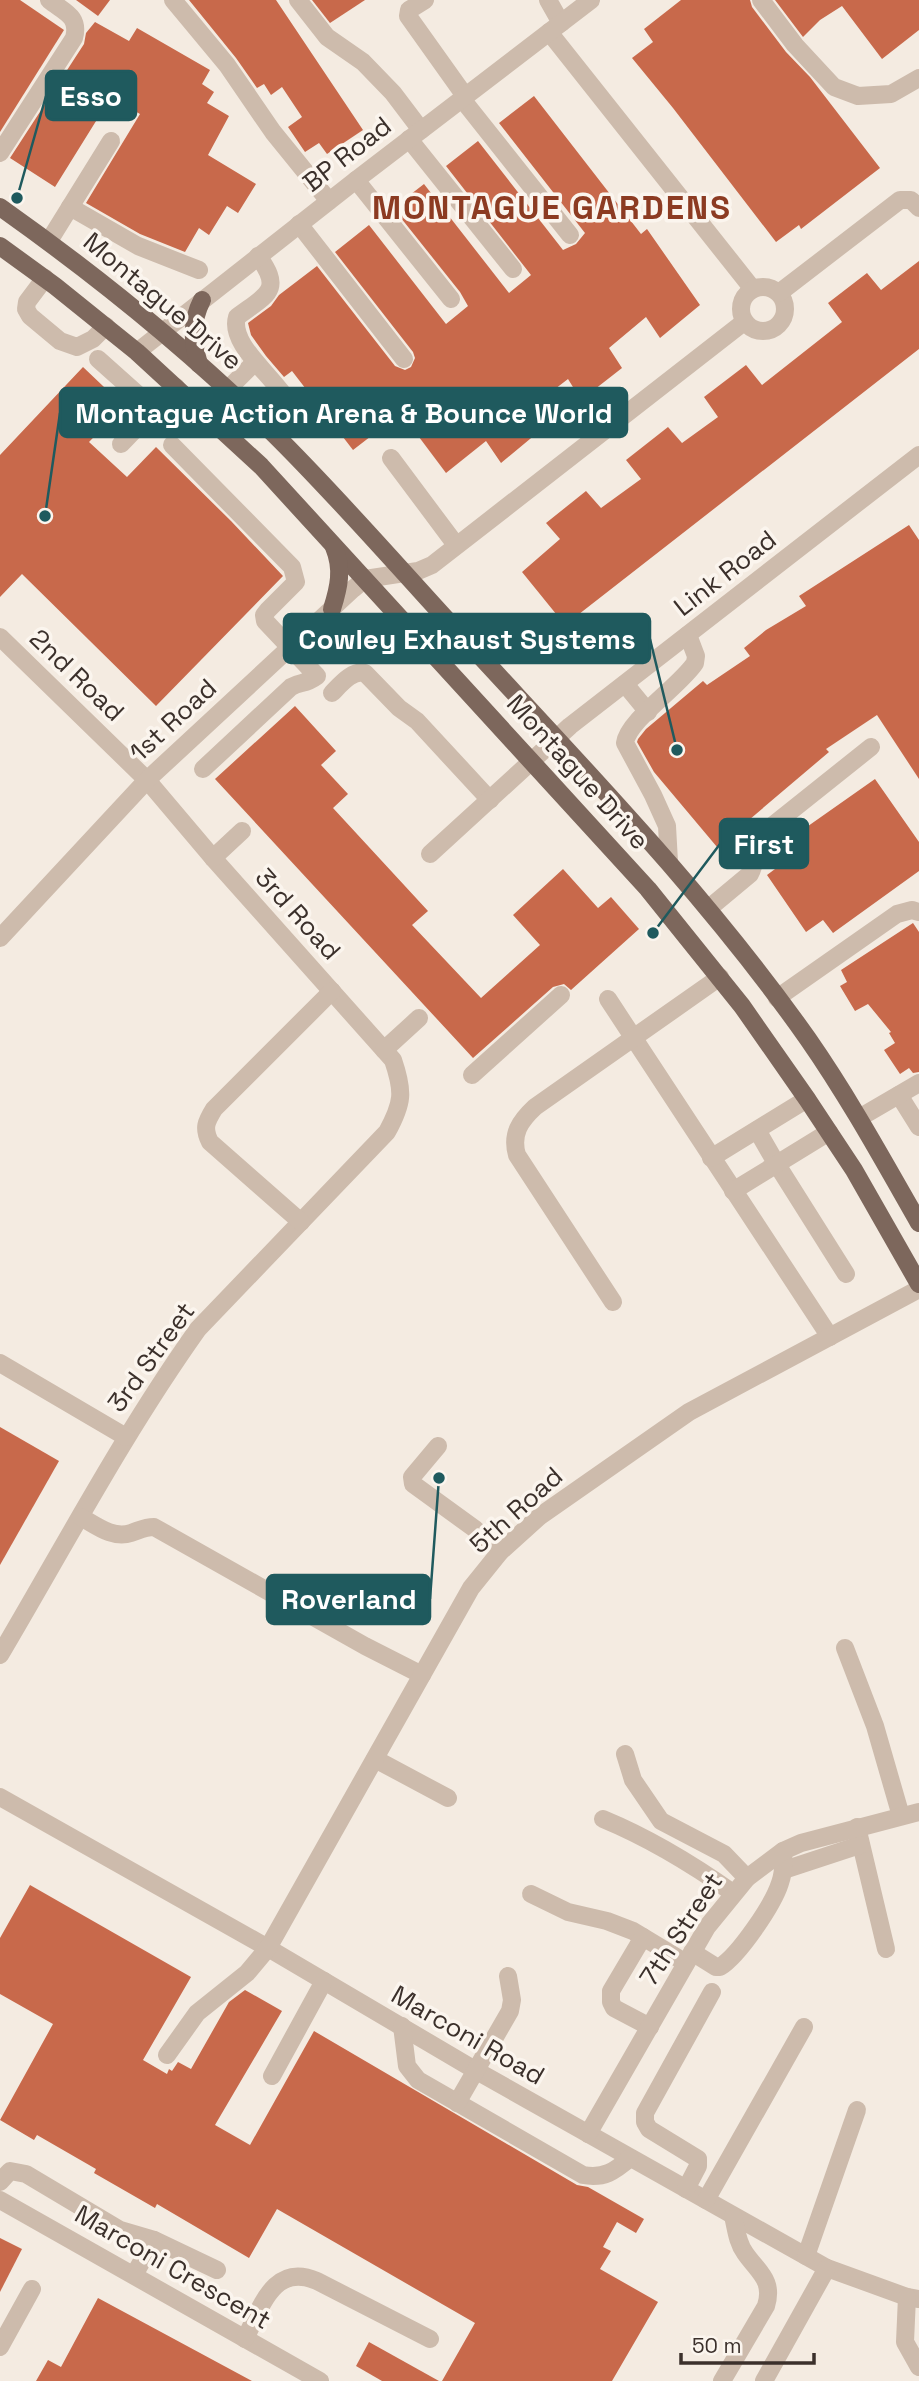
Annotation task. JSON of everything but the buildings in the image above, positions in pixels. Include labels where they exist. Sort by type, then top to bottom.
[{"type":"main road","name":"Montague Drive","points":[[0,206],[91,273],[162,331],[271,430],[669,862],[811,1044],[859,1118],[919,1223]]},
{"type":"main road","name":"Montague Drive","points":[[0,246],[45,278],[137,352],[261,466],[648,889],[720,977],[807,1099],[854,1170],[919,1286]]},
{"type":"main road","points":[[200,364],[193,331],[195,314],[202,300]]},
{"type":"main road","points":[[332,542],[340,575],[332,609]]},
{"type":"street","points":[[0,153],[74,38],[77,25],[74,18],[49,0]]},
{"type":"street","points":[[173,0],[329,201]]},
{"type":"street","points":[[298,0],[327,37],[363,62],[393,93],[415,134],[513,269]]},
{"type":"street","points":[[425,0],[410,10],[408,16],[464,97],[570,235]]},
{"type":"street","points":[[548,0],[555,27],[752,288]]},
{"type":"street","name":"BP Road","points":[[137,352],[355,180],[591,0]]},
{"type":"street","points":[[761,0],[795,44],[834,87],[858,96],[891,94],[919,78]]},
{"type":"street","points":[[49,241],[111,141]]},
{"type":"street","points":[[355,180],[451,299]]},
{"type":"street","points":[[779,293],[900,200],[911,200],[919,208]]},
{"type":"street","points":[[70,207],[138,246],[199,270]]},
{"type":"street","points":[[299,224],[404,359]]},
{"type":"street","points":[[258,256],[270,271],[272,282],[269,292],[237,317],[235,323],[243,343],[285,395],[290,409],[271,430]]},
{"type":"street","points":[[45,278],[27,302],[26,309],[30,316],[60,341],[77,346],[93,339],[106,326]]},
{"type":"street","points":[[768,286],[779,293],[785,310],[779,324],[765,331],[757,331],[744,322],[740,307],[752,288],[768,286]]},
{"type":"street","points":[[365,579],[418,571],[432,565],[744,322]]},
{"type":"street","points":[[98,359],[154,409]]},
{"type":"street","points":[[228,389],[256,362]]},
{"type":"street","points":[[121,444],[176,387]]},
{"type":"street","points":[[172,445],[292,566],[296,582],[264,615],[265,621],[317,676],[306,684],[291,687],[204,769]]},
{"type":"street","name":"Link Road","points":[[430,854],[556,738],[919,455]]},
{"type":"street","points":[[391,458],[456,545]]},
{"type":"street","name":"1st Road","points":[[0,938],[147,780],[365,579]]},
{"type":"street","points":[[669,862],[667,826],[625,743],[626,734],[632,727],[695,663],[696,656],[688,635]]},
{"type":"street","name":"2nd Road","points":[[0,637],[147,780]]},
{"type":"street","points":[[332,692],[354,674],[365,673],[399,708],[417,721],[490,800]]},
{"type":"street","points":[[625,684],[648,712]]},
{"type":"street","points":[[708,909],[754,869],[755,846],[762,834],[871,747]]},
{"type":"street","name":"3rd Road","points":[[147,780],[393,1060],[402,1086]]},
{"type":"street","points":[[214,858],[242,831]]},
{"type":"street","points":[[777,998],[897,914],[912,910],[919,912]]},
{"type":"street","points":[[613,1302],[517,1156],[514,1146],[515,1133],[522,1119],[535,1107],[720,977]]},
{"type":"street","points":[[301,1222],[210,1142],[205,1132],[206,1121],[214,1109],[331,991]]},
{"type":"street","points":[[472,1075],[561,995]]},
{"type":"street","points":[[608,999],[830,1337]]},
{"type":"street","points":[[384,1050],[419,1018]]},
{"type":"street","points":[[859,1118],[919,1083]]},
{"type":"street","name":"3rd Street","points":[[0,1655],[126,1437],[198,1329],[387,1132],[399,1110],[402,1086]]},
{"type":"street","points":[[899,1094],[919,1127]]},
{"type":"street","points":[[711,1158],[807,1099]]},
{"type":"street","points":[[757,1130],[846,1275]]},
{"type":"street","points":[[733,1191],[829,1132]]},
{"type":"street","name":"5th Road","points":[[167,2055],[197,2013],[247,1973],[268,1948],[471,1588],[500,1552],[540,1516],[689,1412],[919,1286]]},
{"type":"street","points":[[0,1363],[126,1437]]},
{"type":"street","points":[[438,1446],[412,1477],[413,1484],[475,1529],[500,1552]]},
{"type":"street","points":[[81,1517],[116,1534],[155,1527],[365,1646],[422,1675]]},
{"type":"street","points":[[845,1648],[910,1814]]},
{"type":"street","points":[[625,1754],[633,1780],[661,1821],[724,1854],[747,1878]]},
{"type":"street","points":[[375,1759],[448,1798]]},
{"type":"street","name":"Marconi Road","points":[[0,1797],[268,1948],[475,2070],[827,2268],[913,2298]]},
{"type":"street","name":"7th Street","points":[[588,2134],[707,1927],[747,1878],[783,1851],[801,1843],[858,1836],[910,1814]]},
{"type":"street","points":[[603,1819],[650,1841],[707,1874],[733,1893]]},
{"type":"street","points":[[784,1870],[858,1836],[886,1949]]},
{"type":"street","points":[[531,1894],[568,1912],[607,1922],[716,1968],[727,1964],[736,1954],[771,1901],[784,1870],[783,1851]]},
{"type":"street","points":[[643,1937],[610,1996],[614,2008],[650,2027]]},
{"type":"street","points":[[457,2103],[510,2011],[512,2000],[508,1976]]},
{"type":"street","points":[[272,2076],[324,1981]]},
{"type":"street","points":[[686,2189],[698,2166],[698,2159],[649,2129],[645,2122],[645,2113],[712,1992]]},
{"type":"street","points":[[402,2026],[407,2066],[418,2080],[457,2103],[583,2175],[597,2178],[615,2171],[630,2158]]},
{"type":"street","points":[[706,2200],[804,2027]]},
{"type":"street","points":[[806,2256],[857,2110]]},
{"type":"street","points":[[0,2182],[10,2171],[26,2174],[120,2231],[154,2240],[217,2270]]},
{"type":"street","name":"Marconi Crescent","points":[[0,2200],[320,2381]]},
{"type":"street","points":[[722,2381],[766,2306],[770,2294],[766,2280],[738,2240],[733,2216]]},
{"type":"street","points":[[134,2275],[154,2240]]},
{"type":"street","points":[[764,2381],[827,2268]]},
{"type":"street","points":[[245,2339],[276,2284],[285,2278],[297,2276],[317,2281],[430,2339]]},
{"type":"street","points":[[0,2347],[32,2289]]},
{"type":"street","points":[[913,2298],[905,2342],[919,2367]]},
{"type":"place","name":"Esso","points":[[17,198]]},
{"type":"place","name":"Montague Action Arena & Bounce World","points":[[45,516]]},
{"type":"place","name":"Cowley Exhaust Systems","points":[[677,750]]},
{"type":"place","name":"First","points":[[653,933]]},
{"type":"place","name":"Roverland","points":[[439,1478]]},
{"type":"district","name":"MONTAGUE GARDENS","points":[[552,208]]}]
